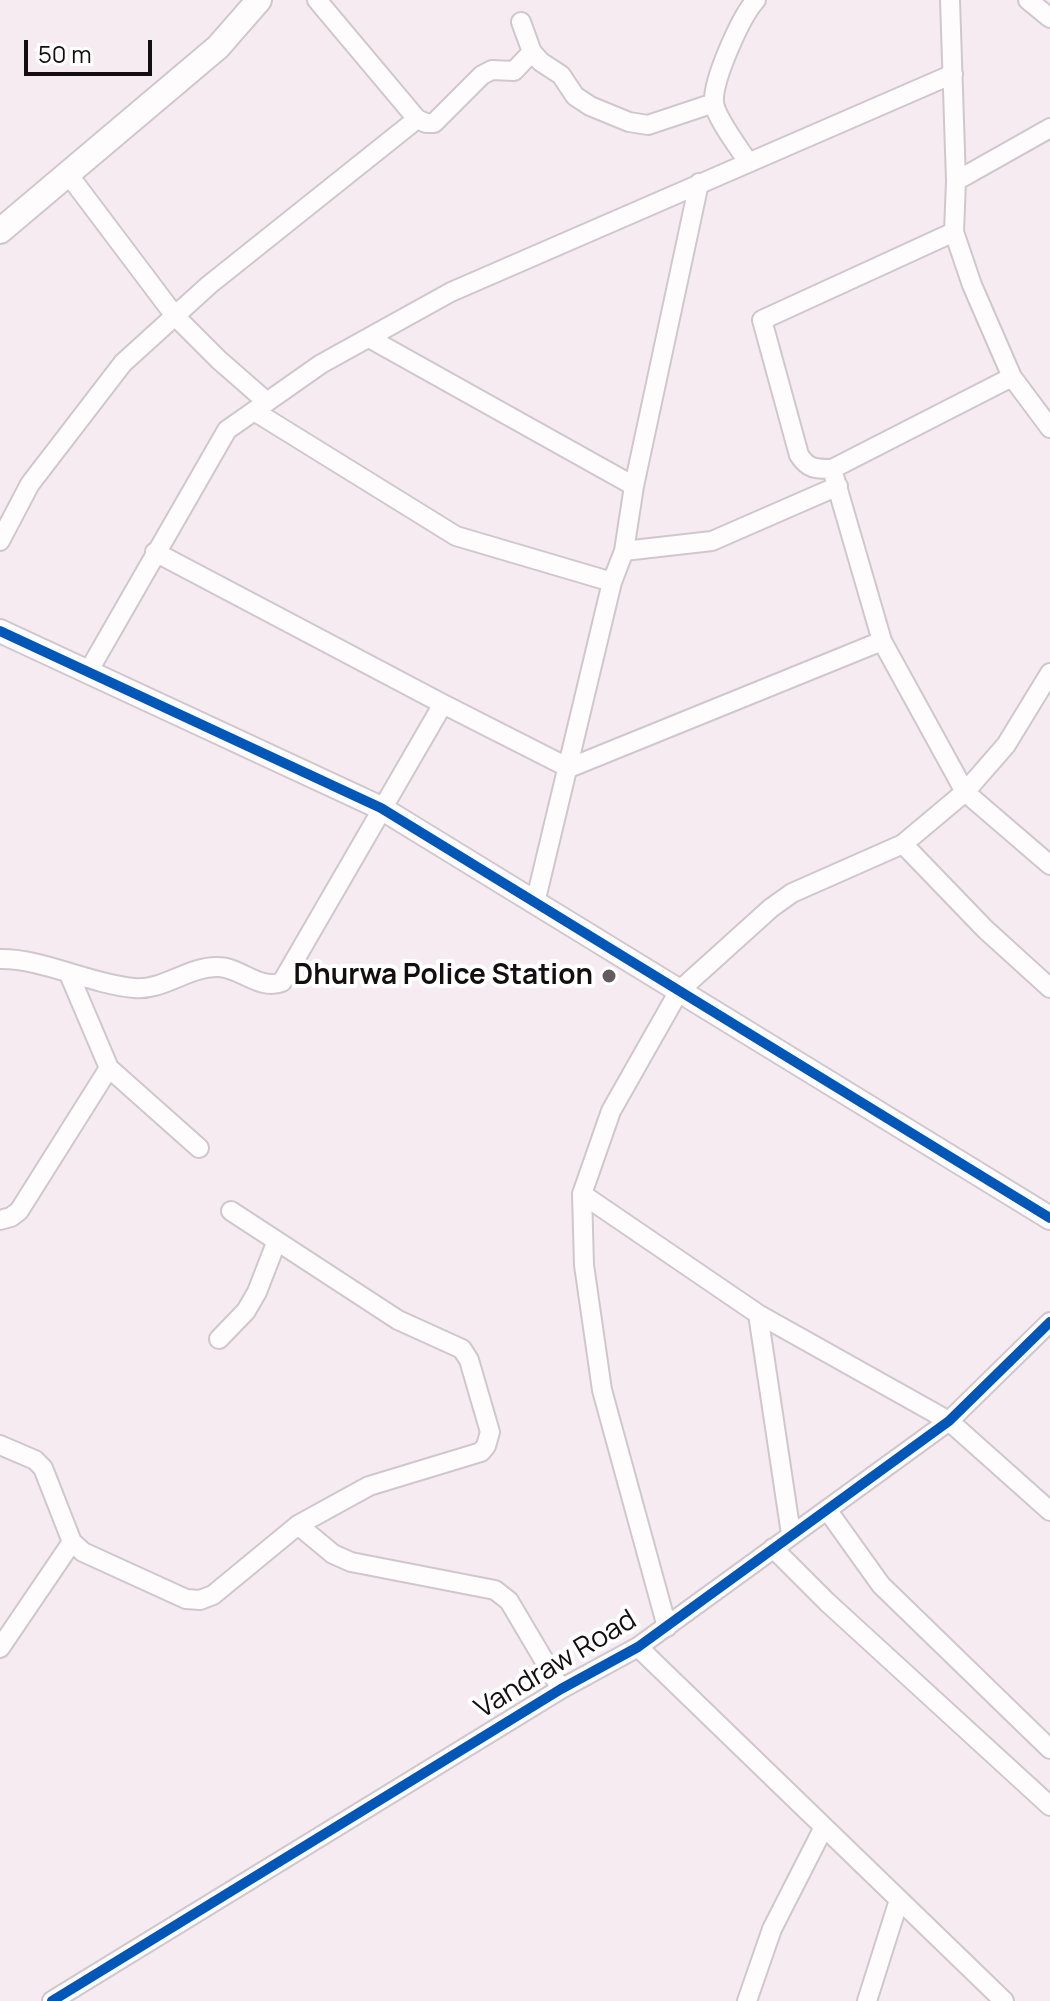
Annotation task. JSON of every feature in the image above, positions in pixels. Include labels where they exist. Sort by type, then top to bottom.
[{"type":"main road","points":[[0,231],[218,47],[259,0]]},
{"type":"street","points":[[317,0],[417,119],[426,123],[434,123],[482,75],[492,70],[514,71],[532,52]]},
{"type":"street","points":[[748,162],[714,103],[737,26],[756,0]]},
{"type":"street","points":[[950,0],[956,181],[954,232],[972,285],[1012,377],[1050,428]]},
{"type":"street","points":[[1028,0],[1050,18]]},
{"type":"street","points":[[521,22],[532,52],[561,75],[581,101],[640,125],[714,103]]},
{"type":"street","points":[[88,672],[227,430],[321,364],[451,292],[953,74]]},
{"type":"street","points":[[0,541],[30,484],[123,363],[209,285],[417,119]]},
{"type":"street","points":[[956,181],[1050,128]]},
{"type":"street","points":[[68,174],[175,316],[261,406],[456,536],[612,582]]},
{"type":"street","points":[[535,903],[612,582],[624,551],[634,486],[699,183]]},
{"type":"street","points":[[835,477],[812,469],[799,455],[762,320],[954,232]]},
{"type":"street","points":[[369,338],[634,486]]},
{"type":"street","points":[[624,551],[712,541],[835,477],[1012,377]]},
{"type":"street","points":[[835,477],[882,641],[965,792],[1050,865]]},
{"type":"street","points":[[155,552],[569,768],[882,641]]},
{"type":"street","points":[[0,631],[381,808],[1050,1218]]},
{"type":"street","points":[[667,1627],[602,1390],[584,1265],[582,1194],[611,1111],[679,991],[771,908],[792,893],[903,844],[965,792],[1006,745],[1050,673]]},
{"type":"street","points":[[0,959],[28,962],[135,989],[217,967],[267,985],[282,982],[443,704]]},
{"type":"street","points":[[903,844],[985,929],[1050,988]]},
{"type":"street","points":[[69,974],[109,1068],[199,1148]]},
{"type":"street","points":[[0,1220],[19,1211],[109,1068]]},
{"type":"street","points":[[582,1194],[758,1314],[949,1421],[1050,1511]]},
{"type":"street","points":[[0,1445],[35,1460],[43,1468],[72,1542],[95,1559],[186,1599],[200,1600],[213,1595],[298,1525],[369,1486],[481,1452],[490,1432],[469,1360],[462,1349],[398,1320],[231,1211]]},
{"type":"street","points":[[219,1339],[246,1311],[276,1243]]},
{"type":"street","points":[[758,1314],[791,1534]]},
{"type":"street","name":"Vandraw Road","points":[[52,2001],[561,1689],[638,1647],[949,1421],[1050,1322]]},
{"type":"street","points":[[828,1511],[881,1585],[1050,1749]]},
{"type":"street","points":[[298,1525],[333,1554],[351,1562],[495,1590],[509,1601],[561,1689]]},
{"type":"street","points":[[0,1648],[72,1542]]},
{"type":"street","points":[[773,1548],[837,1613],[1050,1806]]},
{"type":"street","points":[[638,1647],[1004,2001]]},
{"type":"street","points":[[747,2001],[772,1929],[824,1827]]},
{"type":"street","points":[[867,2001],[899,1900]]},
{"type":"street","points":[[976,2001],[983,1981]]},
{"type":"cycle path","points":[[0,631],[381,808],[1050,1218]]},
{"type":"cycle path","points":[[52,2001],[561,1689],[638,1647],[949,1421],[1050,1322]]},
{"type":"place","name":"Dhurwa Police Station","points":[[609,976]]}]
